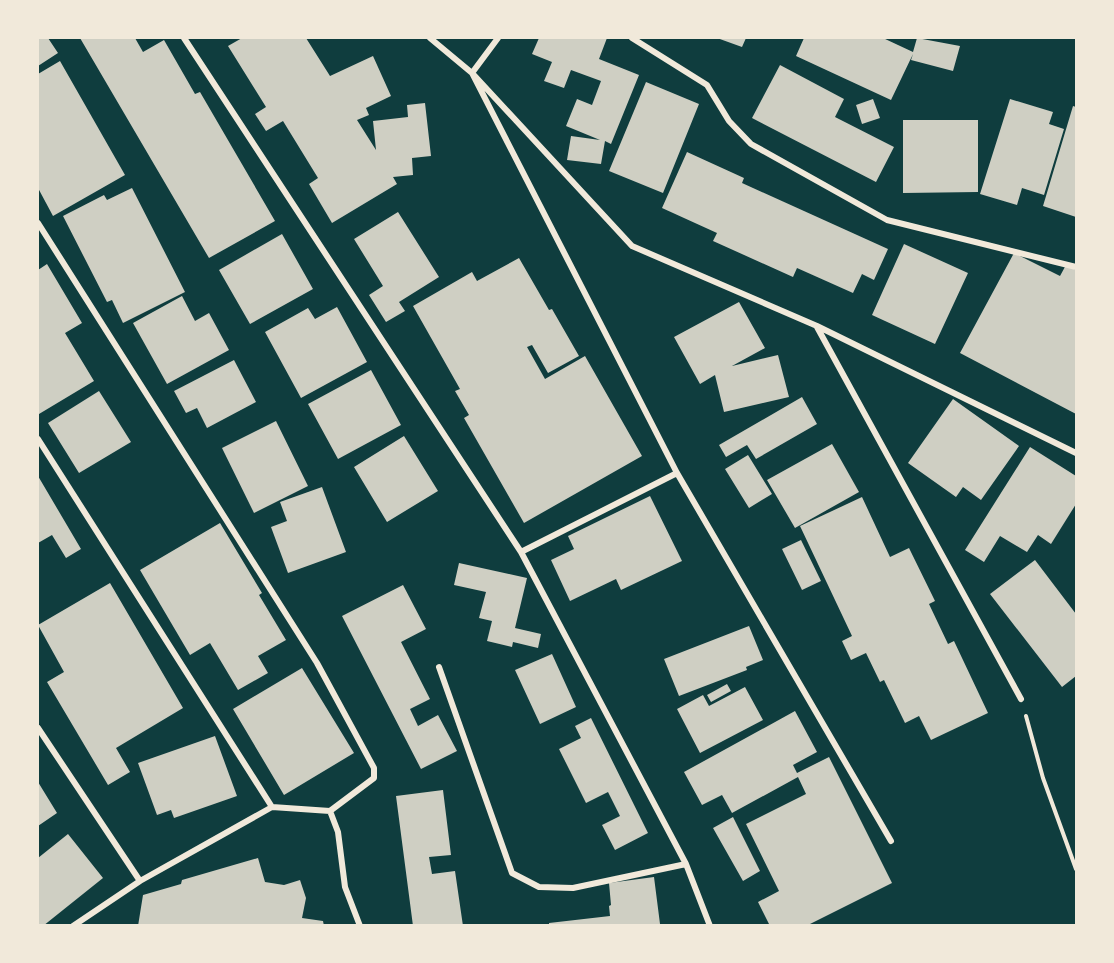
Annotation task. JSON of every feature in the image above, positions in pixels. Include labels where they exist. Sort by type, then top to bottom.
[{"type":"street","points":[[184,38],[521,552],[686,864],[710,926]]},
{"type":"street","points":[[429,38],[472,73],[632,246],[817,326],[1077,453]]},
{"type":"street","points":[[472,73],[498,38]]},
{"type":"street","points":[[632,38],[707,85],[729,121],[751,144],[887,220],[1077,267]]},
{"type":"street","points":[[472,73],[677,473],[891,842]]},
{"type":"street","points":[[38,223],[317,663],[374,768],[374,778],[330,811],[272,807],[140,882],[73,926]]},
{"type":"street","points":[[817,326],[1021,699]]},
{"type":"street","points":[[38,439],[272,807]]},
{"type":"street","points":[[521,552],[677,473]]},
{"type":"street","points":[[439,667],[512,873],[539,888],[573,888],[686,864]]},
{"type":"street","points":[[38,728],[140,882]]},
{"type":"street","points":[[330,811],[338,832],[345,887],[360,926]]},
{"type":"path","points":[[1021,699],[1043,778],[1077,869]]},
{"type":"building","points":[[38,38],[48,38],[58,53],[38,66]]},
{"type":"building","points":[[80,38],[135,38],[143,52],[164,40],[195,94],[200,92],[275,221],[209,258]]},
{"type":"building","points":[[242,38],[306,38],[330,76],[373,56],[391,96],[366,108],[369,115],[357,120],[376,150],[373,121],[408,117],[407,105],[425,103],[431,156],[412,158],[413,175],[393,177],[397,184],[332,223],[309,184],[318,178],[283,121],[266,131],[255,114],[266,107],[228,46]]},
{"type":"building","points":[[539,38],[607,38],[599,59],[639,75],[611,144],[605,141],[601,164],[567,160],[571,136],[600,140],[566,126],[577,99],[592,105],[601,81],[571,70],[564,88],[544,81],[552,62],[532,54]]},
{"type":"building","points":[[717,38],[746,38],[742,47]]},
{"type":"building","points":[[804,38],[883,38],[913,52],[917,38],[960,46],[953,71],[911,60],[913,54],[891,100],[796,56]]},
{"type":"building","points":[[60,61],[125,175],[53,216],[38,188],[38,74]]},
{"type":"building","points":[[780,65],[844,99],[835,117],[894,147],[876,182],[752,118]]},
{"type":"building","points":[[646,82],[699,104],[663,193],[609,171]]},
{"type":"building","points":[[873,99],[880,118],[862,124],[856,105]]},
{"type":"building","points":[[1010,99],[1053,112],[1049,124],[1064,129],[1044,195],[1022,188],[1017,205],[980,194]]},
{"type":"building","points":[[1073,106],[1076,107],[1076,217],[1043,206]]},
{"type":"building","points":[[903,120],[978,120],[978,192],[903,193]]},
{"type":"building","points":[[687,152],[744,178],[742,183],[888,249],[874,280],[862,274],[853,293],[797,268],[793,277],[713,241],[717,233],[662,208]]},
{"type":"building","points":[[132,188],[185,292],[123,323],[112,300],[107,302],[63,216],[104,195],[107,200]]},
{"type":"building","points":[[398,212],[439,277],[399,302],[405,311],[386,322],[369,295],[383,286],[354,239]]},
{"type":"building","points":[[282,234],[313,289],[250,324],[219,270]]},
{"type":"building","points":[[904,244],[968,273],[935,344],[872,315]]},
{"type":"building","points":[[1014,253],[1060,276],[1066,265],[1076,270],[1076,414],[960,353]]},
{"type":"building","points":[[519,258],[579,356],[548,373],[532,345],[527,347],[545,379],[585,356],[642,456],[524,523],[464,418],[469,415],[455,391],[460,389],[413,306],[472,272],[477,281]]},
{"type":"building","points":[[47,264],[82,323],[65,333],[94,381],[39,414],[38,270]]},
{"type":"building","points":[[182,296],[195,321],[209,313],[229,350],[167,384],[133,323]]},
{"type":"building","points":[[739,302],[765,348],[732,366],[778,355],[789,397],[724,412],[715,375],[700,384],[674,337]]},
{"type":"building","points":[[337,307],[367,362],[301,398],[265,332],[308,308],[315,319]]},
{"type":"building","points":[[234,360],[256,402],[207,428],[197,408],[186,413],[174,391]]},
{"type":"building","points":[[371,370],[401,425],[338,459],[308,404]]},
{"type":"building","points":[[99,391],[131,442],[79,473],[48,423]]},
{"type":"building","points":[[802,397],[817,424],[756,459],[747,445],[726,457],[719,445]]},
{"type":"building","points":[[953,399],[1019,446],[981,500],[963,487],[956,497],[908,463]]},
{"type":"building","points":[[276,421],[308,486],[254,513],[222,448]]},
{"type":"building","points":[[404,436],[438,491],[387,522],[354,467]]},
{"type":"building","points":[[832,444],[859,492],[795,528],[767,480]]},
{"type":"building","points":[[1030,447],[1076,476],[1076,504],[1051,544],[1038,535],[1027,552],[1000,536],[984,562],[965,550]]},
{"type":"building","points":[[748,455],[772,494],[749,508],[725,469]]},
{"type":"building","points":[[38,476],[81,549],[66,558],[52,535],[38,543]]},
{"type":"building","points":[[322,487],[346,552],[288,573],[271,527],[287,521],[280,502]]},
{"type":"building","points":[[650,496],[682,561],[621,590],[616,579],[570,601],[551,560],[574,549],[568,536]]},
{"type":"building","points":[[862,497],[890,557],[909,548],[935,601],[929,604],[948,644],[954,641],[988,713],[931,740],[919,716],[905,723],[884,680],[880,682],[866,653],[851,660],[842,641],[852,636],[800,526]]},
{"type":"building","points":[[220,523],[262,593],[259,595],[286,640],[258,656],[268,673],[238,690],[210,643],[190,655],[140,570]]},
{"type":"building","points":[[801,540],[821,581],[802,590],[782,549]]},
{"type":"building","points":[[1035,560],[1076,614],[1076,676],[1062,687],[990,594]]},
{"type":"building","points":[[459,563],[527,578],[515,628],[541,634],[538,648],[513,642],[512,647],[487,641],[492,621],[479,618],[486,592],[454,585]]},
{"type":"building","points":[[110,583],[183,708],[116,748],[130,772],[108,785],[47,682],[64,672],[38,625]]},
{"type":"building","points":[[403,585],[426,629],[401,642],[430,699],[410,709],[418,726],[438,715],[457,751],[421,769],[342,616]]},
{"type":"building","points":[[749,626],[763,660],[746,667],[747,670],[679,696],[664,659]]},
{"type":"building","points":[[552,654],[576,707],[540,724],[515,670]]},
{"type":"building","points":[[302,668],[354,753],[284,795],[233,709]]},
{"type":"building","points":[[727,684],[731,691],[711,702],[707,695]]},
{"type":"building","points":[[745,687],[763,720],[700,753],[677,709],[703,695],[709,706]]},
{"type":"building","points":[[795,711],[817,752],[793,765],[797,773],[829,757],[892,883],[806,926],[770,926],[758,902],[779,891],[746,824],[806,794],[798,777],[732,813],[722,795],[702,805],[684,772]]},
{"type":"building","points":[[591,718],[648,833],[615,850],[602,825],[620,816],[608,792],[586,803],[559,749],[581,738],[575,726]]},
{"type":"building","points":[[215,736],[237,796],[174,818],[171,810],[157,815],[138,763]]},
{"type":"building","points":[[38,782],[57,813],[38,826]]},
{"type":"building","points":[[443,790],[451,855],[429,857],[432,874],[455,871],[463,926],[413,926],[396,796]]},
{"type":"building","points":[[733,817],[760,871],[743,881],[713,828]]},
{"type":"building","points":[[68,834],[103,878],[43,926],[38,926],[38,858]]},
{"type":"building","points":[[258,858],[265,882],[284,885],[300,880],[306,898],[302,918],[323,921],[324,926],[138,926],[143,895],[181,884],[182,880]]},
{"type":"building","points":[[654,877],[660,924],[549,926],[549,923],[610,916],[609,883]]}]
